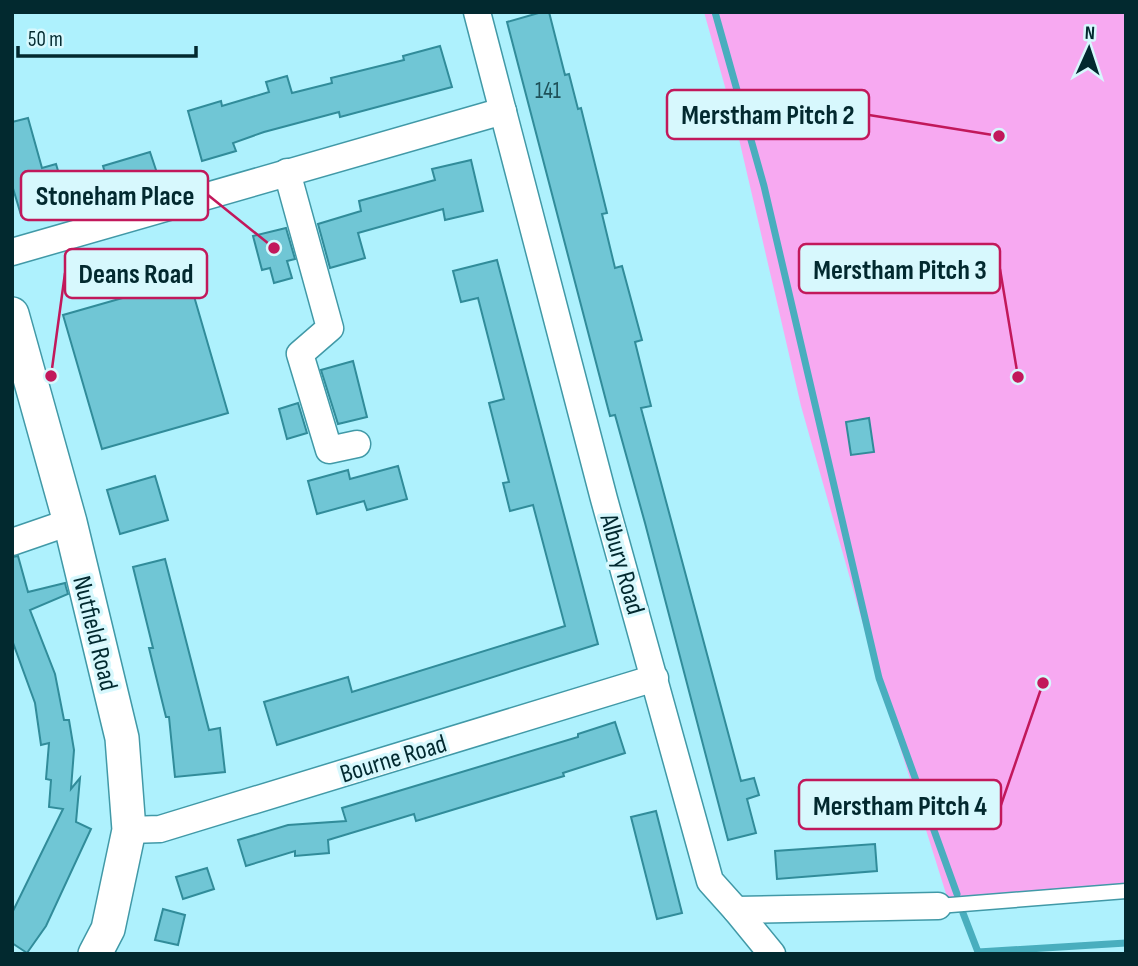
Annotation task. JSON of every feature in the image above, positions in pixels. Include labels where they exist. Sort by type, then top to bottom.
[{"type":"street","name":"Albury Road","points":[[477,12],[604,499],[708,876],[719,895],[736,910],[772,954]]},
{"type":"street","points":[[12,251],[503,111]]},
{"type":"street","points":[[287,172],[330,328],[300,354],[328,450],[358,443]]},
{"type":"street","name":"Nutfield Road","points":[[12,314],[70,522],[122,738],[129,830],[108,929],[95,954]]},
{"type":"street","points":[[12,542],[70,522]]},
{"type":"street","name":"Bourne Road","points":[[129,830],[160,829],[655,678]]},
{"type":"street","points":[[736,910],[937,906]]},
{"type":"lane","points":[[937,906],[1126,891]]},
{"type":"shaded area","points":[[704,12],[1126,12],[1126,886],[948,900],[878,677],[801,406],[736,126]]},
{"type":"building","points":[[549,12],[565,75],[569,74],[578,109],[581,108],[607,213],[602,214],[615,268],[622,266],[642,340],[635,342],[651,406],[641,408],[741,781],[754,778],[759,795],[747,799],[756,833],[728,840],[615,415],[610,416],[507,22]]},
{"type":"building","points":[[440,46],[452,87],[340,117],[339,112],[264,132],[233,143],[236,151],[202,161],[188,111],[221,101],[222,106],[269,92],[266,82],[287,76],[292,93],[332,83],[331,78],[404,60],[403,56]]},
{"type":"building","points":[[28,118],[42,168],[56,164],[67,201],[21,215],[12,185],[12,122]]},
{"type":"building","points":[[150,152],[158,176],[110,190],[103,166]]},
{"type":"building","points":[[471,160],[483,211],[445,220],[443,209],[358,233],[365,258],[330,268],[318,224],[361,211],[359,201],[435,180],[432,169]]},
{"type":"building","points":[[286,228],[295,259],[287,261],[292,278],[274,283],[270,268],[262,270],[253,236]]},
{"type":"building","points":[[497,260],[598,644],[277,745],[264,702],[348,677],[352,692],[565,626],[533,505],[510,511],[503,483],[509,482],[489,403],[504,399],[478,298],[461,302],[453,271]]},
{"type":"building","points":[[189,279],[228,413],[102,449],[63,315]]},
{"type":"building","points":[[353,361],[367,417],[338,424],[321,370]]},
{"type":"building","points":[[298,403],[307,433],[287,439],[279,409]]},
{"type":"building","points":[[869,418],[874,452],[851,455],[846,422]]},
{"type":"building","points":[[398,466],[407,499],[367,510],[364,501],[317,514],[308,481],[348,470],[350,479]]},
{"type":"building","points":[[155,476],[168,520],[120,534],[107,490]]},
{"type":"building","points":[[18,556],[28,592],[65,583],[68,594],[30,610],[55,674],[64,720],[69,720],[74,750],[71,789],[80,778],[76,822],[91,829],[46,926],[27,953],[12,943],[12,913],[63,809],[49,807],[51,780],[46,779],[49,743],[41,745],[35,703],[12,640],[12,557]]},
{"type":"building","points":[[165,559],[209,730],[220,728],[225,772],[175,777],[169,717],[166,717],[149,648],[153,648],[133,567]]},
{"type":"building","points":[[615,722],[625,753],[563,773],[564,776],[416,821],[414,814],[328,840],[329,853],[295,856],[295,851],[246,866],[238,840],[288,825],[346,821],[342,808],[578,737],[578,734]]},
{"type":"building","points":[[656,811],[682,913],[657,919],[631,817]]},
{"type":"building","points":[[875,844],[877,871],[777,879],[775,851]]},
{"type":"building","points":[[207,868],[214,889],[183,899],[176,877]]},
{"type":"building","points":[[163,909],[185,915],[178,945],[155,940]]},
{"type":"waterway","points":[[715,12],[764,186],[879,678],[957,894]]},
{"type":"waterway","points":[[963,913],[978,952],[1126,943]]},
{"type":"place","name":"Merstham Pitch 2","points":[[999,136]]},
{"type":"place","name":"Stoneham Place","points":[[274,248]]},
{"type":"place","name":"Deans Road","points":[[51,376]]},
{"type":"place","name":"Merstham Pitch 3","points":[[1018,377]]},
{"type":"place","name":"Merstham Pitch 4","points":[[1043,683]]}]
